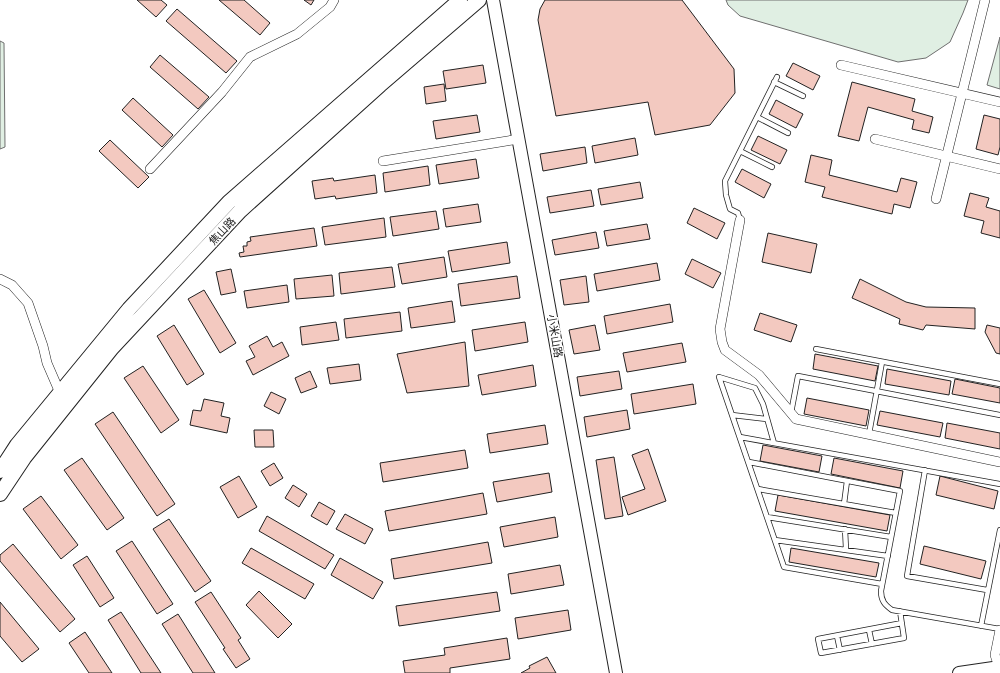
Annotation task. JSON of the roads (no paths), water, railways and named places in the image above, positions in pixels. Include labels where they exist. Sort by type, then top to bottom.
[{"type":"main road","name":"焦山路","points":[[0,471],[17,445],[129,309],[229,202],[460,0]]},
{"type":"main road","name":"焦山路","points":[[0,494],[24,458],[112,348],[240,211],[380,85],[479,0]]},
{"type":"street","points":[[150,169],[222,92],[250,57],[297,34],[330,7],[334,0]]},
{"type":"street","name":"小米山路","points":[[493,0],[616,673]]},
{"type":"street","points":[[936,199],[985,0]]},
{"type":"street","points":[[841,65],[1000,102]]},
{"type":"street","points":[[383,161],[519,139]]},
{"type":"street","points":[[875,140],[1000,169]]},
{"type":"street","points":[[740,220],[720,329],[722,342],[725,350],[759,375],[796,419],[1000,462]]},
{"type":"street","points":[[0,279],[12,285],[28,303],[43,346],[47,363],[60,393]]},
{"type":"street","points":[[958,673],[1000,667],[995,655],[1000,629]]},
{"type":"lane","points":[[740,220],[738,213],[730,209],[726,194],[725,181],[777,77]]},
{"type":"lane","points":[[774,82],[803,96]]},
{"type":"lane","points":[[756,118],[788,133]]},
{"type":"lane","points":[[740,151],[772,167]]},
{"type":"lane","points":[[816,349],[1000,384]]},
{"type":"lane","points":[[869,434],[882,362]]},
{"type":"lane","points":[[791,413],[798,376],[1000,415]]},
{"type":"lane","points":[[774,443],[763,404],[755,388],[719,377],[784,567],[882,584]]},
{"type":"lane","points":[[732,415],[768,419]]},
{"type":"lane","points":[[740,437],[1000,484]]},
{"type":"lane","points":[[749,462],[900,490],[882,584],[881,598],[883,602],[892,610],[1000,629]]},
{"type":"lane","points":[[925,470],[907,576],[988,590]]},
{"type":"lane","points":[[844,504],[847,480]]},
{"type":"lane","points":[[758,489],[896,513]]},
{"type":"lane","points":[[767,517],[891,537]]},
{"type":"lane","points":[[845,529],[846,549]]},
{"type":"lane","points":[[981,626],[1000,530]]},
{"type":"lane","points":[[775,540],[888,556]]},
{"type":"lane","points":[[900,611],[902,623],[904,638],[821,653],[818,639],[902,623]]},
{"type":"lane","points":[[869,630],[872,644]]},
{"type":"lane","points":[[837,636],[840,650]]}]
